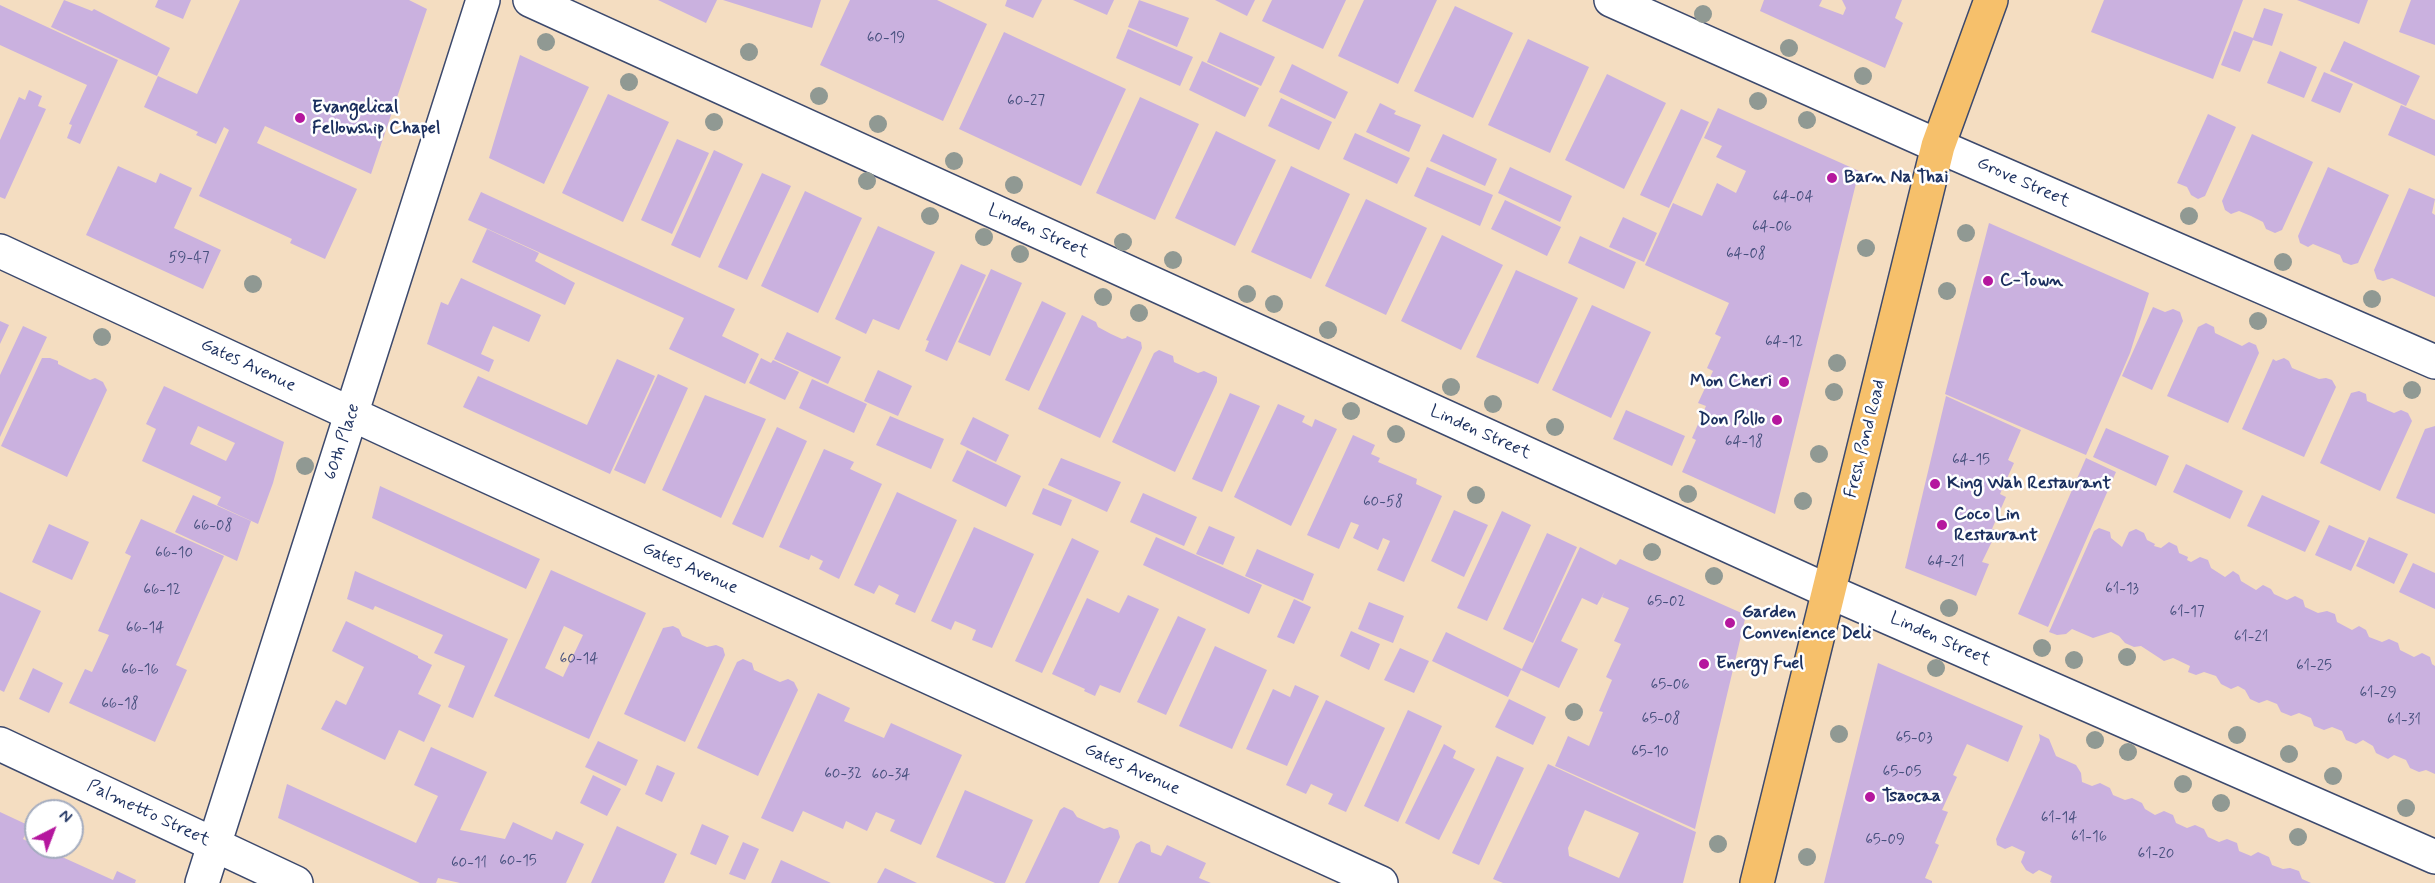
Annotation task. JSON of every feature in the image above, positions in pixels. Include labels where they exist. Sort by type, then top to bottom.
[{"type":"main road","name":"Fresh Pond Road","points":[[1757,883],[1938,146],[1990,0]]},
{"type":"street","name":"60th Place","points":[[202,883],[483,0]]},
{"type":"street","name":"Linden Street","points":[[530,0],[1828,591],[2435,857]]},
{"type":"street","name":"Grove Street","points":[[1611,0],[1938,146],[2435,362]]},
{"type":"street","name":"Gates Avenue","points":[[0,251],[1381,883]]},
{"type":"street","name":"Palmetto Street","points":[[0,744],[296,883]]},
{"type":"building","points":[[64,0],[92,11],[94,9],[170,48],[157,76],[51,27]]},
{"type":"building","points":[[158,0],[191,0],[183,19],[155,7]]},
{"type":"building","points":[[240,0],[409,0],[427,9],[371,174],[265,126],[257,143],[357,189],[325,259],[290,243],[292,239],[199,196],[229,130],[224,127],[216,144],[196,135],[198,132],[144,107],[158,76],[197,94]]},
{"type":"building","points":[[658,0],[717,0],[706,23]]},
{"type":"building","points":[[723,0],[821,0],[812,28]]},
{"type":"building","points":[[850,0],[937,0],[987,24],[943,121],[820,65]]},
{"type":"building","points":[[1007,0],[1042,0],[1033,18],[1005,6]]},
{"type":"building","points":[[1073,0],[1114,0],[1107,15]]},
{"type":"building","points":[[1139,0],[1189,18],[1177,47],[1128,27]]},
{"type":"building","points":[[1215,0],[1255,0],[1247,16]]},
{"type":"building","points":[[1272,0],[1346,0],[1323,49],[1262,21]]},
{"type":"building","points":[[1364,0],[1437,0],[1398,84],[1338,56]]},
{"type":"building","points":[[1764,0],[1822,0],[1819,6],[1843,15],[1846,8],[1842,0],[1902,0],[1895,18],[1903,23],[1885,68],[1760,11]]},
{"type":"building","points":[[2104,0],[2243,0],[2213,79],[2091,32]]},
{"type":"building","points":[[2297,0],[2368,0],[2359,24]]},
{"type":"building","points":[[2411,0],[2435,0],[2435,45],[2399,32]]},
{"type":"building","points":[[0,5],[118,60],[80,144],[67,138],[72,125],[69,124],[87,85],[0,45]]},
{"type":"building","points":[[1455,6],[1513,33],[1473,118],[1414,91]]},
{"type":"building","points":[[2264,8],[2283,14],[2272,46],[2253,40],[2240,72],[2221,65],[2234,31],[2253,38]]},
{"type":"building","points":[[1128,29],[1193,57],[1180,86],[1116,58]]},
{"type":"building","points":[[1004,32],[1126,89],[1081,186],[959,129]]},
{"type":"building","points":[[1220,32],[1275,57],[1261,86],[1207,62]]},
{"type":"building","points":[[1528,39],[1589,67],[1550,153],[1488,125]]},
{"type":"building","points":[[2344,41],[2420,76],[2406,106],[2330,71]]},
{"type":"building","points":[[2280,51],[2317,67],[2304,98],[2267,83]]},
{"type":"building","points":[[520,55],[589,87],[544,184],[489,158]]},
{"type":"building","points":[[1202,61],[1259,88],[1245,117],[1189,90]]},
{"type":"building","points":[[1292,64],[1348,92],[1335,119],[1279,92]]},
{"type":"building","points":[[2324,72],[2353,84],[2340,113],[2311,101]]},
{"type":"building","points":[[1607,74],[1666,103],[1624,189],[1565,160]]},
{"type":"building","points":[[29,90],[42,96],[38,106],[46,109],[5,199],[0,197],[0,140],[19,97],[25,100]]},
{"type":"building","points":[[608,94],[669,122],[623,222],[562,193]]},
{"type":"building","points":[[1140,97],[1199,124],[1155,220],[1096,193]]},
{"type":"building","points":[[1281,98],[1332,122],[1319,150],[1268,126]]},
{"type":"building","points":[[1380,103],[1396,111],[1394,114],[1421,125],[1409,152],[1366,132]]},
{"type":"building","points":[[2401,105],[2435,120],[2435,156],[2388,135]]},
{"type":"building","points":[[1718,108],[1859,171],[1775,514],[1682,472],[1696,440],[1692,438],[1706,406],[1698,403],[1713,371],[1707,368],[1721,337],[1715,334],[1729,303],[1645,265],[1673,203],[1702,216],[1717,183],[1736,193],[1746,171],[1716,157],[1722,146],[1704,138]]},
{"type":"building","points":[[1681,109],[1709,122],[1669,208],[1640,195]]},
{"type":"building","points":[[2208,114],[2236,127],[2205,196],[2198,199],[2191,195],[2187,187],[2177,183]]},
{"type":"building","points":[[1216,131],[1276,160],[1235,246],[1175,218]]},
{"type":"building","points":[[1355,133],[1410,158],[1397,184],[1343,159]]},
{"type":"building","points":[[1443,134],[1497,159],[1485,186],[1430,161]]},
{"type":"building","points":[[2252,134],[2313,162],[2282,230],[2275,233],[2266,229],[2263,222],[2251,216],[2239,211],[2231,214],[2225,210],[2222,201]]},
{"type":"building","points":[[677,139],[709,153],[672,234],[641,220]]},
{"type":"building","points":[[714,150],[743,164],[700,258],[671,245]]},
{"type":"building","points":[[118,166],[156,183],[160,173],[192,188],[174,228],[221,250],[203,289],[86,235]]},
{"type":"building","points":[[1291,166],[1350,194],[1311,279],[1251,252]]},
{"type":"building","points":[[1427,167],[1493,195],[1480,226],[1414,196]]},
{"type":"building","points":[[1510,167],[1572,196],[1560,222],[1498,193]]},
{"type":"building","points":[[2328,167],[2389,195],[2358,263],[2351,265],[2343,262],[2340,255],[2313,244],[2308,247],[2300,243],[2298,236]]},
{"type":"building","points":[[762,173],[791,186],[747,280],[718,267]]},
{"type":"building","points":[[2409,188],[2435,199],[2432,213],[2435,215],[2435,297],[2392,278],[2383,281],[2377,279],[2374,270]]},
{"type":"building","points":[[805,191],[862,218],[818,313],[761,286]]},
{"type":"building","points":[[481,192],[735,309],[722,336],[759,354],[745,384],[669,349],[684,318],[468,220]]},
{"type":"building","points":[[1366,199],[1427,228],[1386,315],[1325,286]]},
{"type":"building","points":[[1505,200],[1561,227],[1547,256],[1491,229]]},
{"type":"building","points":[[1623,217],[1657,233],[1644,262],[1609,247]]},
{"type":"building","points":[[1989,223],[2149,293],[2130,353],[2086,455],[1945,394]]},
{"type":"building","points":[[878,226],[935,252],[899,330],[873,319],[866,334],[835,319]]},
{"type":"building","points":[[487,229],[539,253],[535,261],[575,283],[565,305],[472,262]]},
{"type":"building","points":[[1442,235],[1503,265],[1461,350],[1401,321]]},
{"type":"building","points":[[1580,236],[1636,262],[1624,289],[1568,263]]},
{"type":"building","points":[[961,264],[986,275],[947,361],[925,351],[929,341],[926,340]]},
{"type":"building","points":[[991,269],[1022,283],[990,356],[958,342]]},
{"type":"building","points":[[1516,270],[1578,298],[1538,384],[1476,357]]},
{"type":"building","points":[[461,278],[541,315],[529,342],[493,326],[481,354],[494,360],[489,372],[427,344],[441,302],[448,305]]},
{"type":"building","points":[[1042,301],[1066,313],[1029,391],[1005,380]]},
{"type":"building","points":[[1592,305],[1651,332],[1611,418],[1552,390]]},
{"type":"building","points":[[2153,307],[2165,312],[2173,309],[2180,312],[2183,321],[2152,390],[2122,376]]},
{"type":"building","points":[[1082,315],[1096,322],[1098,327],[1111,334],[1122,339],[1127,336],[1141,342],[1142,348],[1100,438],[1038,409]]},
{"type":"building","points":[[0,321],[9,325],[0,344]]},
{"type":"building","points":[[2206,323],[2214,327],[2215,333],[2242,346],[2249,342],[2256,345],[2259,353],[2228,423],[2167,396],[2198,327]]},
{"type":"building","points":[[23,326],[47,337],[0,437],[0,375]]},
{"type":"building","points":[[787,332],[841,357],[828,384],[774,359]]},
{"type":"building","points":[[1159,350],[1173,356],[1174,362],[1198,373],[1204,371],[1217,377],[1217,382],[1175,472],[1112,442],[1154,353]]},
{"type":"building","points":[[42,358],[58,361],[58,364],[90,380],[95,378],[103,382],[107,390],[67,477],[1,446]]},
{"type":"building","points":[[761,358],[771,363],[773,360],[799,372],[785,400],[749,383]]},
{"type":"building","points":[[2284,358],[2289,361],[2292,368],[2319,379],[2332,380],[2336,387],[2304,457],[2242,429],[2273,359],[2276,361]]},
{"type":"building","points":[[617,359],[655,376],[610,474],[463,407],[478,376],[587,425]]},
{"type":"building","points":[[878,370],[912,386],[898,416],[864,401]]},
{"type":"building","points":[[658,374],[688,388],[645,484],[614,470]]},
{"type":"building","points":[[812,379],[867,404],[854,433],[799,408]]},
{"type":"building","points":[[164,386],[284,442],[273,483],[258,524],[217,505],[221,497],[142,461],[156,429],[146,424]],"holes":[[[198,426],[235,443],[226,461],[190,444]]]},
{"type":"building","points":[[2359,391],[2366,394],[2367,401],[2394,413],[2401,410],[2408,413],[2412,421],[2380,491],[2320,463],[2351,393]]},
{"type":"building","points":[[1230,393],[1260,406],[1222,492],[1192,479]]},
{"type":"building","points":[[705,395],[766,419],[721,518],[662,490]]},
{"type":"building","points":[[1946,396],[2021,430],[2008,460],[2014,463],[2000,494],[2006,497],[1992,529],[1997,531],[1982,562],[1989,564],[1976,596],[1905,568]]},
{"type":"building","points":[[1278,404],[1305,416],[1302,422],[1312,427],[1315,419],[1337,429],[1291,526],[1234,497]]},
{"type":"building","points":[[1626,410],[1685,436],[1672,466],[1613,439]]},
{"type":"building","points":[[890,416],[944,439],[931,469],[876,445]]},
{"type":"building","points":[[973,417],[1009,435],[996,462],[960,444]]},
{"type":"building","points":[[2435,426],[2435,514],[2396,498],[2425,429]]},
{"type":"building","points":[[777,427],[807,441],[763,538],[732,524]]},
{"type":"building","points":[[2106,428],[2169,456],[2156,486],[2093,457]]},
{"type":"building","points":[[1353,435],[1375,445],[1371,454],[1380,458],[1378,462],[1417,479],[1416,484],[1442,496],[1404,582],[1377,570],[1390,541],[1383,538],[1378,550],[1353,538],[1359,525],[1351,522],[1339,549],[1307,535]]},
{"type":"building","points":[[824,449],[854,462],[850,469],[882,484],[839,579],[819,569],[823,561],[811,555],[809,560],[779,547]]},
{"type":"building","points":[[967,450],[1021,476],[1006,507],[952,481]]},
{"type":"building","points":[[1061,458],[1121,482],[1107,512],[1048,485]]},
{"type":"building","points":[[2086,458],[2116,472],[2048,627],[2018,614]]},
{"type":"building","points":[[2186,464],[2243,491],[2230,519],[2173,492]]},
{"type":"building","points":[[380,486],[540,559],[526,589],[372,518]]},
{"type":"building","points":[[1043,488],[1072,500],[1061,526],[1032,514]]},
{"type":"building","points":[[897,492],[957,520],[915,613],[895,604],[899,595],[879,585],[874,594],[854,585]]},
{"type":"building","points":[[1143,493],[1197,517],[1184,546],[1130,522]]},
{"type":"building","points":[[193,495],[251,521],[237,561],[175,532]]},
{"type":"building","points":[[2262,495],[2320,521],[2305,552],[2247,526]]},
{"type":"building","points":[[1454,510],[1488,525],[1464,577],[1431,561]]},
{"type":"building","points":[[1502,511],[1531,525],[1487,621],[1457,608]]},
{"type":"building","points":[[141,519],[224,556],[176,665],[187,670],[155,742],[69,703],[85,669],[92,672],[109,635],[98,631],[131,556],[125,553]]},
{"type":"building","points":[[49,524],[89,542],[72,580],[32,562]]},
{"type":"building","points":[[2329,525],[2365,541],[2351,571],[2315,555]]},
{"type":"building","points":[[1209,526],[1235,537],[1223,565],[1196,554]]},
{"type":"building","points":[[974,527],[1034,554],[992,648],[972,640],[976,630],[965,625],[955,621],[951,630],[931,621]]},
{"type":"building","points":[[2099,528],[2110,532],[2111,538],[2122,547],[2129,532],[2136,529],[2144,533],[2147,540],[2155,544],[2154,546],[2161,548],[2169,542],[2177,546],[2179,553],[2188,557],[2187,560],[2191,562],[2200,557],[2208,560],[2211,568],[2225,577],[2233,571],[2239,575],[2241,581],[2256,590],[2263,585],[2271,589],[2274,594],[2287,600],[2295,596],[2303,600],[2305,607],[2318,613],[2327,611],[2335,614],[2337,622],[2352,630],[2359,626],[2366,630],[2369,637],[2382,642],[2389,639],[2398,643],[2400,650],[2414,657],[2422,653],[2430,657],[2435,666],[2435,774],[2410,768],[2406,760],[2394,755],[2388,759],[2376,753],[2373,746],[2363,740],[2356,744],[2346,740],[2342,731],[2332,727],[2324,730],[2314,726],[2311,718],[2299,713],[2291,716],[2281,712],[2277,704],[2267,700],[2259,703],[2250,699],[2245,690],[2238,686],[2231,689],[2221,684],[2216,676],[2204,672],[2196,675],[2188,672],[2190,666],[2173,658],[2164,661],[2141,646],[2134,647],[2125,643],[2111,632],[2093,638],[2072,629],[2066,634],[2057,635],[2049,632],[2094,531]]},
{"type":"building","points":[[1547,533],[1577,547],[1533,643],[1503,629]]},
{"type":"building","points":[[1156,537],[1262,585],[1249,614],[1143,565]]},
{"type":"building","points":[[2369,537],[2408,554],[2394,584],[2356,566]]},
{"type":"building","points":[[1072,538],[1099,551],[1042,673],[1015,661]]},
{"type":"building","points":[[1580,547],[1616,565],[1620,559],[1746,615],[1695,829],[1555,766],[1568,736],[1589,746],[1603,712],[1599,711],[1612,680],[1606,677],[1621,644],[1614,641],[1629,608],[1602,597],[1605,591],[1597,605],[1582,598],[1561,641],[1578,649],[1559,688],[1521,670],[1508,697],[1432,661],[1446,632],[1522,669]]},
{"type":"building","points":[[1257,549],[1314,574],[1303,601],[1245,576]]},
{"type":"building","points":[[2413,563],[2435,573],[2435,609],[2399,592]]},
{"type":"building","points":[[551,570],[646,613],[589,739],[494,696]],"holes":[[[564,626],[583,635],[563,677],[545,668]]]},
{"type":"building","points":[[355,571],[508,639],[473,718],[448,707],[465,666],[434,653],[443,635],[375,606],[373,610],[347,599]]},
{"type":"building","points":[[0,592],[41,611],[4,692],[0,690]]},
{"type":"building","points":[[1128,595],[1159,609],[1120,693],[1100,685],[1095,696],[1052,674],[1087,598],[1119,613]]},
{"type":"building","points":[[1294,599],[1311,607],[1294,644],[1277,637]]},
{"type":"building","points":[[1369,602],[1404,616],[1393,643],[1358,629]]},
{"type":"building","points":[[1178,616],[1206,629],[1166,715],[1137,702]]},
{"type":"building","points":[[346,621],[432,665],[418,694],[441,705],[424,742],[399,730],[385,760],[321,729],[336,700],[346,705],[364,667],[332,651]]},
{"type":"building","points":[[673,626],[679,629],[682,636],[707,647],[716,645],[723,648],[725,655],[685,742],[624,714],[663,628]]},
{"type":"building","points":[[1351,631],[1380,644],[1369,670],[1340,656]]},
{"type":"building","points":[[1215,646],[1267,670],[1232,749],[1179,726]]},
{"type":"building","points":[[1400,648],[1429,661],[1414,693],[1384,680]]},
{"type":"building","points":[[743,659],[752,663],[754,670],[780,682],[788,679],[794,682],[798,690],[758,776],[697,748],[737,662]]},
{"type":"building","points":[[1878,663],[2023,726],[2008,762],[1967,744],[1953,775],[1957,777],[1942,810],[1948,812],[1935,843],[1939,845],[1925,878],[1932,883],[1824,883]]},
{"type":"building","points":[[33,668],[63,683],[49,713],[19,699]]},
{"type":"building","points":[[1295,685],[1319,696],[1287,766],[1246,749],[1273,689],[1290,697]]},
{"type":"building","points":[[818,693],[850,708],[844,721],[884,738],[891,723],[962,755],[921,845],[890,831],[895,820],[876,812],[867,831],[846,821],[843,829],[803,811],[793,832],[761,818]]},
{"type":"building","points":[[1509,699],[1546,717],[1533,745],[1495,727]]},
{"type":"building","points":[[1326,700],[1385,728],[1346,812],[1328,804],[1333,794],[1311,784],[1306,794],[1286,785]]},
{"type":"building","points":[[1408,710],[1442,726],[1398,822],[1364,806]]},
{"type":"building","points":[[2039,734],[2049,739],[2056,756],[2076,765],[2081,773],[2082,782],[2092,786],[2100,783],[2110,788],[2113,795],[2125,800],[2132,798],[2142,803],[2145,809],[2155,815],[2164,811],[2173,815],[2176,823],[2187,828],[2195,825],[2204,829],[2208,837],[2219,842],[2227,839],[2237,843],[2239,851],[2251,856],[2258,852],[2269,857],[2272,865],[2299,871],[2302,879],[2311,883],[2052,883],[2050,882],[2052,876],[2039,870],[2033,874],[2026,870],[2021,862],[2025,852],[2012,846],[2005,849],[1997,845],[1996,839],[2040,740]]},
{"type":"building","points":[[598,741],[638,760],[626,786],[585,767]]},
{"type":"building","points":[[1444,744],[1456,751],[1453,758],[1475,769],[1439,840],[1405,823]]},
{"type":"building","points":[[431,747],[487,772],[460,830],[505,839],[513,822],[552,840],[556,831],[584,844],[566,883],[460,883],[438,878],[436,883],[420,883],[278,818],[287,784],[416,843],[438,796],[414,785]]},
{"type":"building","points":[[1497,756],[1524,768],[1479,865],[1452,853]]},
{"type":"building","points":[[1548,764],[1696,832],[1683,883],[1503,883],[1493,879]],"holes":[[[1585,810],[1639,833],[1619,878],[1569,856],[1568,848]]]},
{"type":"building","points":[[657,765],[675,773],[662,802],[645,794]]},
{"type":"building","points":[[593,775],[621,789],[607,816],[580,803]]},
{"type":"building","points":[[965,790],[1033,820],[1005,883],[995,883],[936,857]]},
{"type":"building","points":[[1064,807],[1073,811],[1077,817],[1104,829],[1110,827],[1118,830],[1120,837],[1099,883],[1025,883],[1060,810]]},
{"type":"building","points":[[0,812],[24,823],[24,859],[67,859],[113,880],[117,871],[136,880],[135,883],[0,883]]},
{"type":"building","points":[[702,824],[729,836],[716,865],[690,854]]},
{"type":"building","points":[[617,826],[677,854],[664,883],[591,883]]},
{"type":"building","points":[[1141,841],[1150,845],[1151,852],[1161,856],[1167,845],[1206,863],[1199,878],[1211,883],[1118,883],[1136,844]]},
{"type":"building","points":[[743,842],[759,849],[745,880],[729,874]]},
{"type":"building","points":[[781,860],[820,878],[831,883],[771,883]]},
{"type":"building","points":[[885,868],[917,883],[877,883]]},
{"type":"place","name":"Evangelical Fellowship Chapel","points":[[300,118]]},
{"type":"place","name":"Barn Na Thai","points":[[1832,178]]},
{"type":"place","name":"C-Town","points":[[1988,281]]},
{"type":"place","name":"Mon Cheri","points":[[1784,382]]},
{"type":"place","name":"Don Pollo","points":[[1777,420]]},
{"type":"place","name":"King Wah Restaurant","points":[[1935,484]]},
{"type":"place","name":"Coco Lin Restaurant","points":[[1942,525]]},
{"type":"place","name":"Garden Convenience Deli","points":[[1730,623]]},
{"type":"place","name":"Energy Fuel","points":[[1704,664]]},
{"type":"place","name":"Tsaocaa","points":[[1870,797]]}]
